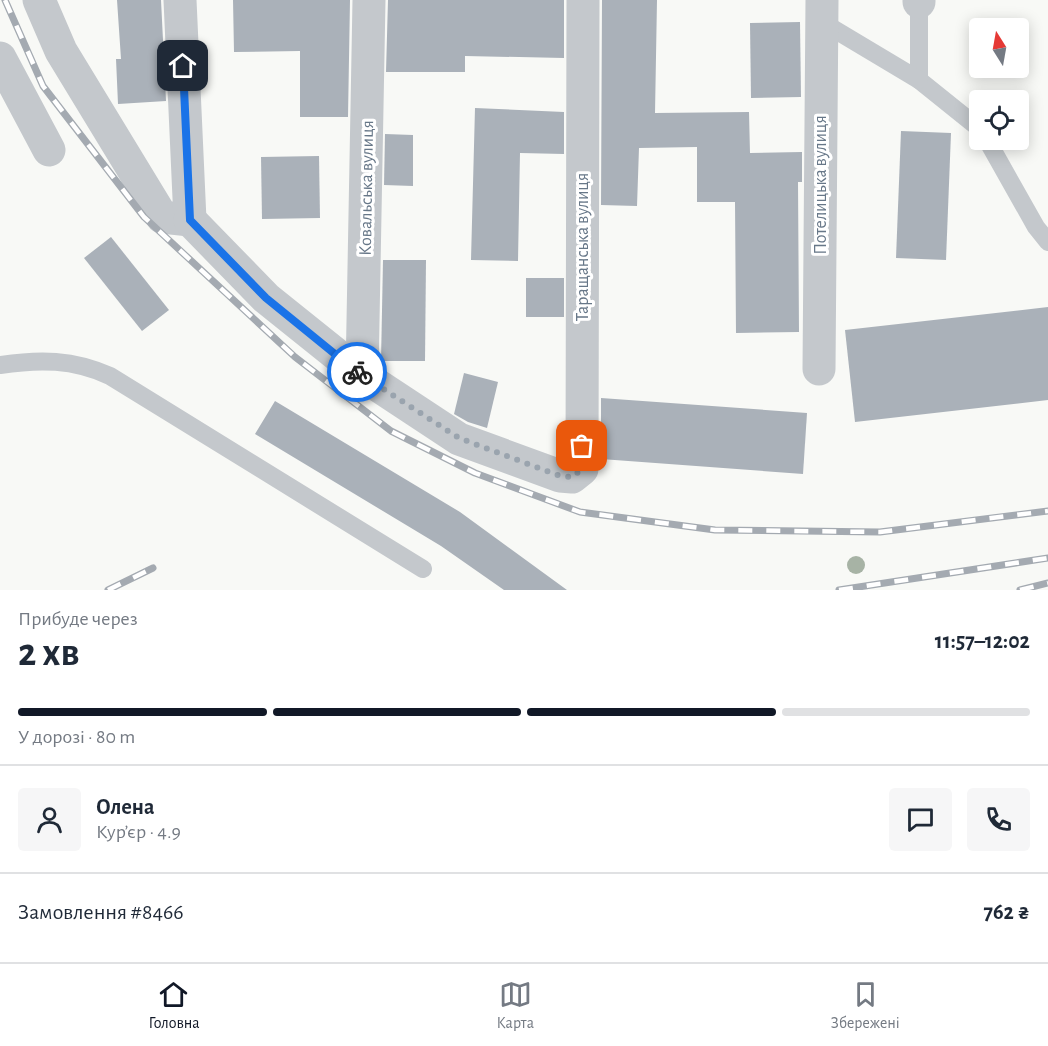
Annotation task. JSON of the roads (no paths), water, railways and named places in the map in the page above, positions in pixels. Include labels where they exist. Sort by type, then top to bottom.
[{"type":"street","points":[[39,0],[60,51],[162,217],[190,220],[266,298],[362,375]]},
{"type":"street","points":[[180,0],[190,220]]},
{"type":"street","name":"Ковальська вулиця","points":[[362,375],[369,0]]},
{"type":"street","name":"Таращанська вулиця","points":[[362,375],[459,438],[560,476],[572,477],[582,469],[583,0]]},
{"type":"street","name":"Потелицька вулиця","points":[[819,369],[822,11]]},
{"type":"street","points":[[0,58],[49,150]]},
{"type":"lane","points":[[919,1],[919,80]]},
{"type":"lane","points":[[822,11],[919,80],[969,120]]},
{"type":"lane","points":[[993,150],[1036,227],[1048,242]]},
{"type":"lane","points":[[0,365],[50,360],[87,366],[110,376],[423,569]]},
{"type":"railway","points":[[5,0],[43,86],[144,217],[295,357],[391,431],[475,473],[580,512],[715,530],[880,532],[1048,511]]},
{"type":"railway","points":[[839,590],[1048,558]]},
{"type":"railway","points":[[108,590],[153,568]]},
{"type":"railway","points":[[1020,590],[1048,583]]}]
